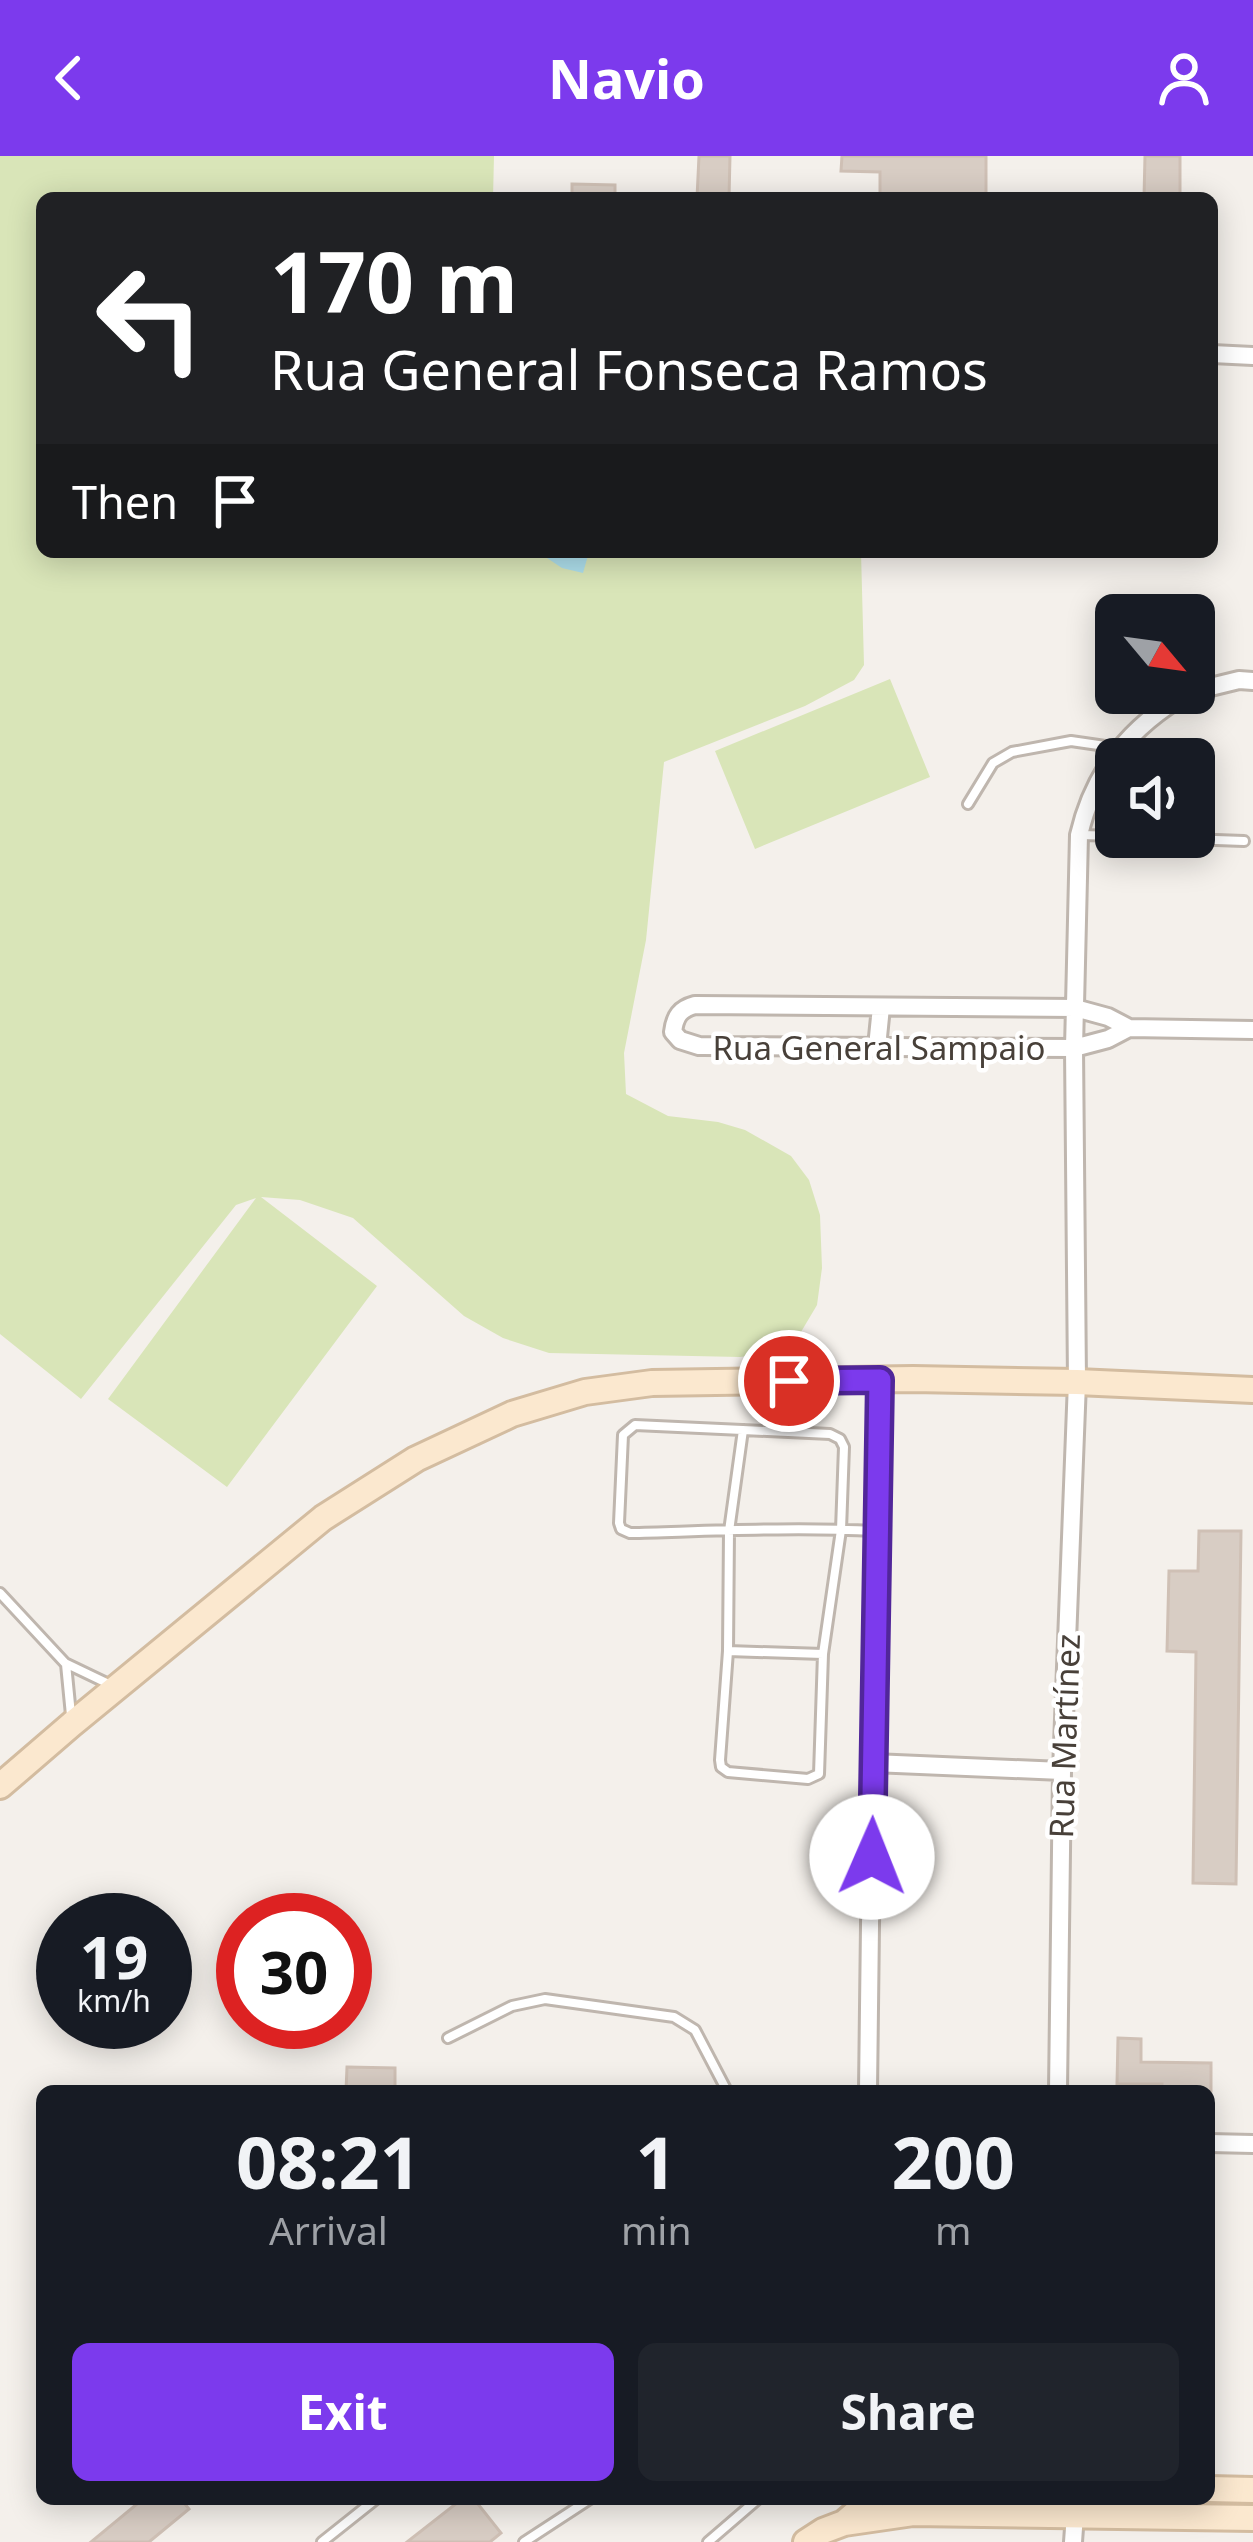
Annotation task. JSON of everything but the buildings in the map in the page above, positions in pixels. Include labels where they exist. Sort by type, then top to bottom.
[{"type":"street","points":[[1218,354],[1253,356]]},
{"type":"street","points":[[1215,686],[1253,681]]},
{"type":"street","name":"Rua Martínez","points":[[1131,738],[1157,714]]},
{"type":"street","name":"Rua Martínez","points":[[1058,2085],[1062,1772],[1076,1382],[1074,1048],[1079,835],[1095,784]]},
{"type":"street","name":"Rua General Sampaio","points":[[1129,1028],[1074,1048],[700,1046],[680,1040],[673,1031],[675,1018],[695,1005],[1075,1008],[1129,1028],[1253,1030]]},
{"type":"street","points":[[877,1047],[880,1007]]},
{"type":"street","points":[[868,2085],[880,1380]]},
{"type":"street","points":[[0,1786],[323,1518],[416,1459],[512,1414],[585,1392],[652,1382],[1076,1382],[1253,1390]]},
{"type":"street","points":[[874,1763],[1062,1772]]},
{"type":"street","points":[[1215,2143],[1253,2144]]},
{"type":"street","points":[[1215,2489],[1253,2490]]},
{"type":"street","points":[[1062,2509],[1073,2542]]},
{"type":"street","points":[[824,2532],[874,2510],[1062,2509],[1253,2518]]},
{"type":"lane","points":[[968,804],[993,763],[1012,752],[1071,742],[1095,745]]},
{"type":"lane","points":[[1079,835],[1095,835]]},
{"type":"lane","points":[[1215,840],[1244,841]]},
{"type":"lane","points":[[743,1430],[729,1531],[728,1651],[720,1760],[728,1772],[808,1779],[820,1774],[823,1654],[841,1529],[844,1447],[830,1434],[635,1425],[623,1435],[619,1522],[630,1533],[729,1531],[841,1529],[879,1531]]},
{"type":"lane","points":[[0,1593],[65,1663],[118,1688]]},
{"type":"lane","points":[[728,1651],[823,1654]]},
{"type":"lane","points":[[65,1663],[72,1724]]},
{"type":"lane","points":[[448,2038],[512,2006],[545,1999],[674,2018],[695,2030],[724,2085]]},
{"type":"lane","points":[[322,2542],[365,2505]]},
{"type":"lane","points":[[563,2505],[563,2516]]},
{"type":"lane","points":[[524,2542],[580,2505]]},
{"type":"lane","points":[[708,2542],[751,2505]]},
{"type":"green space","points":[[0,156],[494,156],[493,192],[36,192],[36,558],[861,558],[864,665],[854,680],[805,706],[664,762],[646,940],[624,1053],[626,1094],[668,1116],[745,1130],[791,1156],[809,1180],[820,1215],[822,1268],[817,1305],[801,1332],[777,1352],[740,1357],[549,1353],[503,1338],[464,1316],[353,1218],[300,1200],[261,1197],[377,1286],[227,1487],[108,1399],[256,1198],[236,1205],[81,1399],[0,1334]]},
{"type":"green space","points":[[890,679],[930,777],[755,849],[715,751]]},
{"type":"water","points":[[547,558],[587,558],[583,573]]},
{"type":"route","points":[[789,1381],[880,1380],[872,1857]]}]
